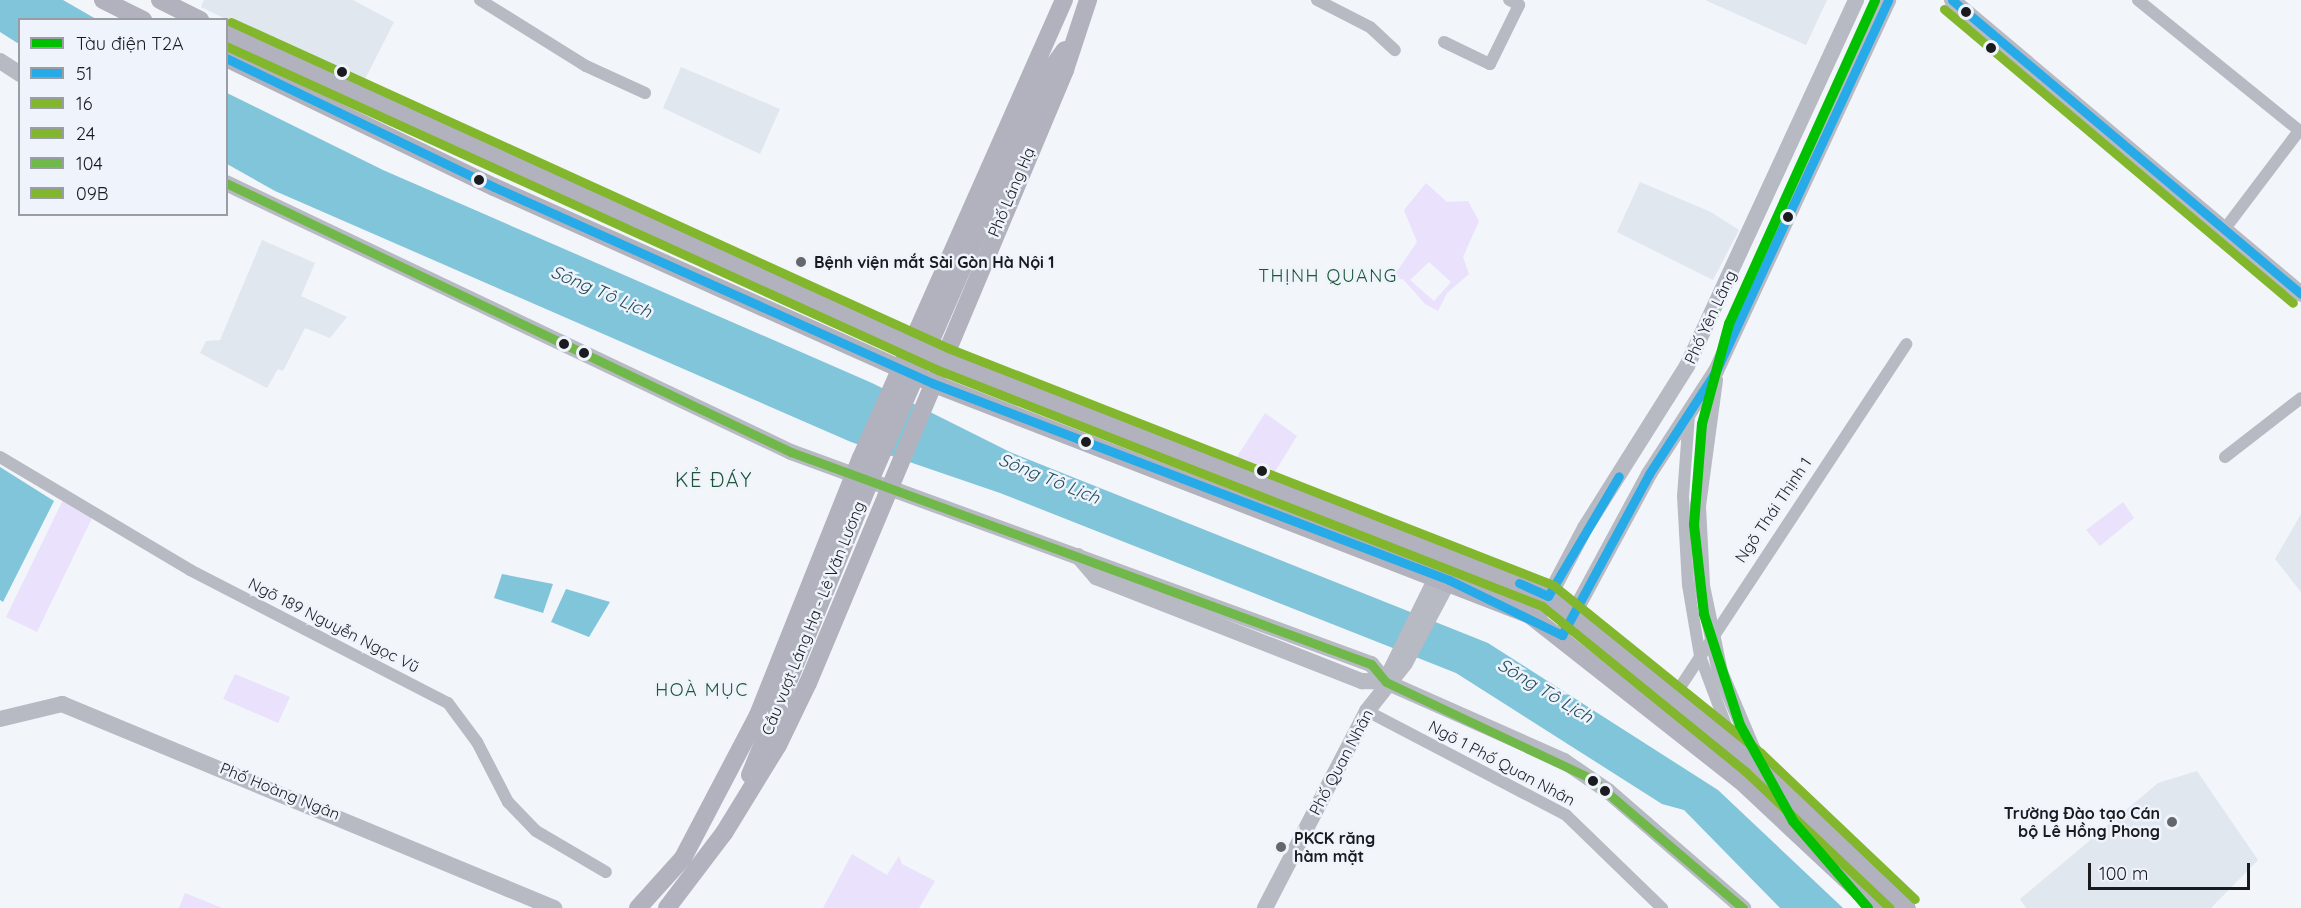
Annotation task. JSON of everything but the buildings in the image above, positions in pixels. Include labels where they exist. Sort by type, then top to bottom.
[{"type":"main road","points":[[103,0],[140,18]]},
{"type":"main road","points":[[160,0],[196,18]]},
{"type":"main road","name":"Phố Láng Hạ","points":[[720,796],[861,459],[1053,31],[1064,0]]},
{"type":"main road","name":"Phố Láng Hạ","points":[[741,806],[805,689],[858,557],[943,359],[972,281],[1075,37],[1088,0]]},
{"type":"main road","name":"Phố Yên Lãng","points":[[1537,619],[1548,596],[1687,366],[1856,0]]},
{"type":"main road","name":"Phố Yên Lãng","points":[[1562,635],[1649,474],[1716,370],[1888,0]]},
{"type":"main road","points":[[1952,0],[2301,294]]},
{"type":"main road","name":"Cầu vượt Láng Hạ - Lê Văn Lương","points":[[1046,76],[1053,31]]},
{"type":"main road","points":[[228,34],[943,359],[1548,596],[1673,698],[1743,748],[1762,770],[1907,908]]},
{"type":"main road","name":"Cầu vượt Láng Hạ - Lê Văn Lương","points":[[741,806],[754,764],[1046,76],[1075,37]]},
{"type":"main road","points":[[228,59],[371,129],[932,382],[1310,527],[1440,584],[1537,619],[1562,635],[1740,780],[1877,908]]},
{"type":"main road","points":[[0,61],[18,73]]},
{"type":"main road","points":[[371,129],[381,105]]},
{"type":"main road","points":[[228,184],[513,323],[854,476],[891,481],[1077,555],[1096,577],[1362,681],[1386,682],[1564,761],[1608,791],[1743,908]]},
{"type":"main road","points":[[1743,246],[1769,259]]},
{"type":"main road","points":[[946,268],[972,281]]},
{"type":"main road","points":[[1716,370],[1698,507],[1710,634],[1743,748]]},
{"type":"main road","points":[[1310,527],[1318,506]]},
{"type":"main road","points":[[827,544],[858,557]]},
{"type":"main road","name":"Phố Quan Nhân","points":[[1265,908],[1367,711],[1400,659],[1440,584]]},
{"type":"main road","name":"Phố Hoàng Ngân","points":[[0,718],[62,704],[554,908]]},
{"type":"main road","name":"Cầu vượt Láng Hạ - Lê Văn Lương","points":[[720,796],[754,764]]},
{"type":"main road","points":[[638,908],[683,858],[720,796]]},
{"type":"main road","points":[[667,908],[741,806]]},
{"type":"street","points":[[480,0],[586,66],[645,93]]},
{"type":"street","points":[[1317,0],[1370,27],[1395,50]]},
{"type":"street","points":[[1444,42],[1490,64],[1519,5],[1509,0]]},
{"type":"street","points":[[2138,0],[2300,132],[2224,230]]},
{"type":"street","name":"Ngõ Thái Thịnh 1","points":[[1673,698],[1700,656],[1710,634],[1906,344]]},
{"type":"street","points":[[2225,457],[2301,398]]},
{"type":"street","points":[[1689,415],[1683,524],[1700,656],[1743,748]]},
{"type":"street","name":"Ngõ 189 Nguyễn Ngọc Vũ","points":[[0,457],[190,570],[448,703],[477,742],[508,802],[536,831],[606,872]]},
{"type":"street","name":"Ngõ 1 Phố Quan Nhân","points":[[1367,711],[1566,815],[1662,908]]},
{"type":"shaded area","points":[[204,0],[353,0],[394,22],[362,85],[228,20],[228,18],[201,7]]},
{"type":"shaded area","points":[[1705,0],[1827,0],[1806,45]]},
{"type":"shaded area","points":[[681,67],[780,109],[760,154],[663,108]]},
{"type":"shaded area","points":[[1640,182],[1711,212],[1739,230],[1713,280],[1617,232]]},
{"type":"shaded area","points":[[1426,183],[1447,202],[1468,201],[1479,221],[1463,257],[1469,274],[1447,293],[1438,311],[1425,304],[1403,279],[1391,280],[1417,242],[1404,210]],"holes":[[[1429,262],[1451,282],[1434,301],[1410,280]]]},
{"type":"shaded area","points":[[262,240],[315,263],[301,296],[347,317],[330,338],[305,328],[283,371],[278,369],[267,388],[200,353],[206,341],[220,340]]},
{"type":"shaded area","points":[[1265,413],[1297,436],[1273,475],[1235,460]]},
{"type":"shaded area","points":[[63,500],[94,514],[37,632],[6,617]]},
{"type":"shaded area","points":[[2123,502],[2134,518],[2100,546],[2086,530]]},
{"type":"shaded area","points":[[2301,514],[2301,592],[2275,559]]},
{"type":"shaded area","points":[[235,674],[290,697],[278,723],[223,699]]},
{"type":"shaded area","name":"Trường Đào tạo Cán bộ Lê Hồng Phong","points":[[2197,771],[2258,860],[2211,908],[2026,908],[2020,899],[2158,783]]},
{"type":"shaded area","points":[[852,854],[887,875],[899,856],[902,864],[935,881],[919,908],[823,908]]},
{"type":"shaded area","points":[[185,893],[222,908],[179,908]]},
{"type":"water","points":[[0,0],[63,0],[94,18],[18,18],[18,43],[0,32]]},
{"type":"water","name":"Sông Tô Lịch","points":[[228,93],[383,170],[872,383],[1010,452],[1488,643],[1718,790],[1843,908],[1780,908],[1684,810],[1662,804],[1456,673],[1000,493],[851,442],[275,191],[228,165]]},
{"type":"water","points":[[0,467],[54,501],[3,602],[0,600]]},
{"type":"water","points":[[502,574],[553,584],[543,613],[494,598]]},
{"type":"water","points":[[566,589],[610,602],[589,637],[551,622]]},
{"type":"metro line","name":"T2A","points":[[1868,908],[1793,821],[1740,725],[1704,614],[1694,525],[1702,424],[1729,324],[1875,0]]},
{"type":"transit line","name":"51","points":[[228,59],[494,187],[932,383],[1449,580],[1562,635],[1649,474],[1716,371],[1888,0]]},
{"type":"transit line","name":"51","points":[[1952,0],[2301,294]]},
{"type":"transit line","name":"09B","points":[[1944,9],[2293,303]]},
{"type":"transit line","name":"24","points":[[231,22],[948,348],[1553,585],[1761,753],[1915,899]]},
{"type":"transit line","name":"16","points":[[228,47],[938,370],[1542,606],[1745,771],[1890,908]]},
{"type":"transit line","name":"104","points":[[228,184],[791,452],[1371,664],[1386,682],[1590,778],[1743,908]]},
{"type":"transit line","name":"51","points":[[1519,583],[1548,596],[1619,476]]},
{"type":"place","name":"Bệnh viện mắt Sài Gòn Hà Nội 1","points":[[801,262]]},
{"type":"place","name":"Trường Đào tạo Cán bộ Lê Hồng Phong","points":[[2172,822]]},
{"type":"place","name":"PKCK răng hàm mặt","points":[[1281,847]]},
{"type":"district","name":"THỊNH QUANG","points":[[1328,276]]},
{"type":"district","name":"KẺ ĐÁY","points":[[714,479]]},
{"type":"district","name":"HOÀ MỤC","points":[[702,690]]}]
